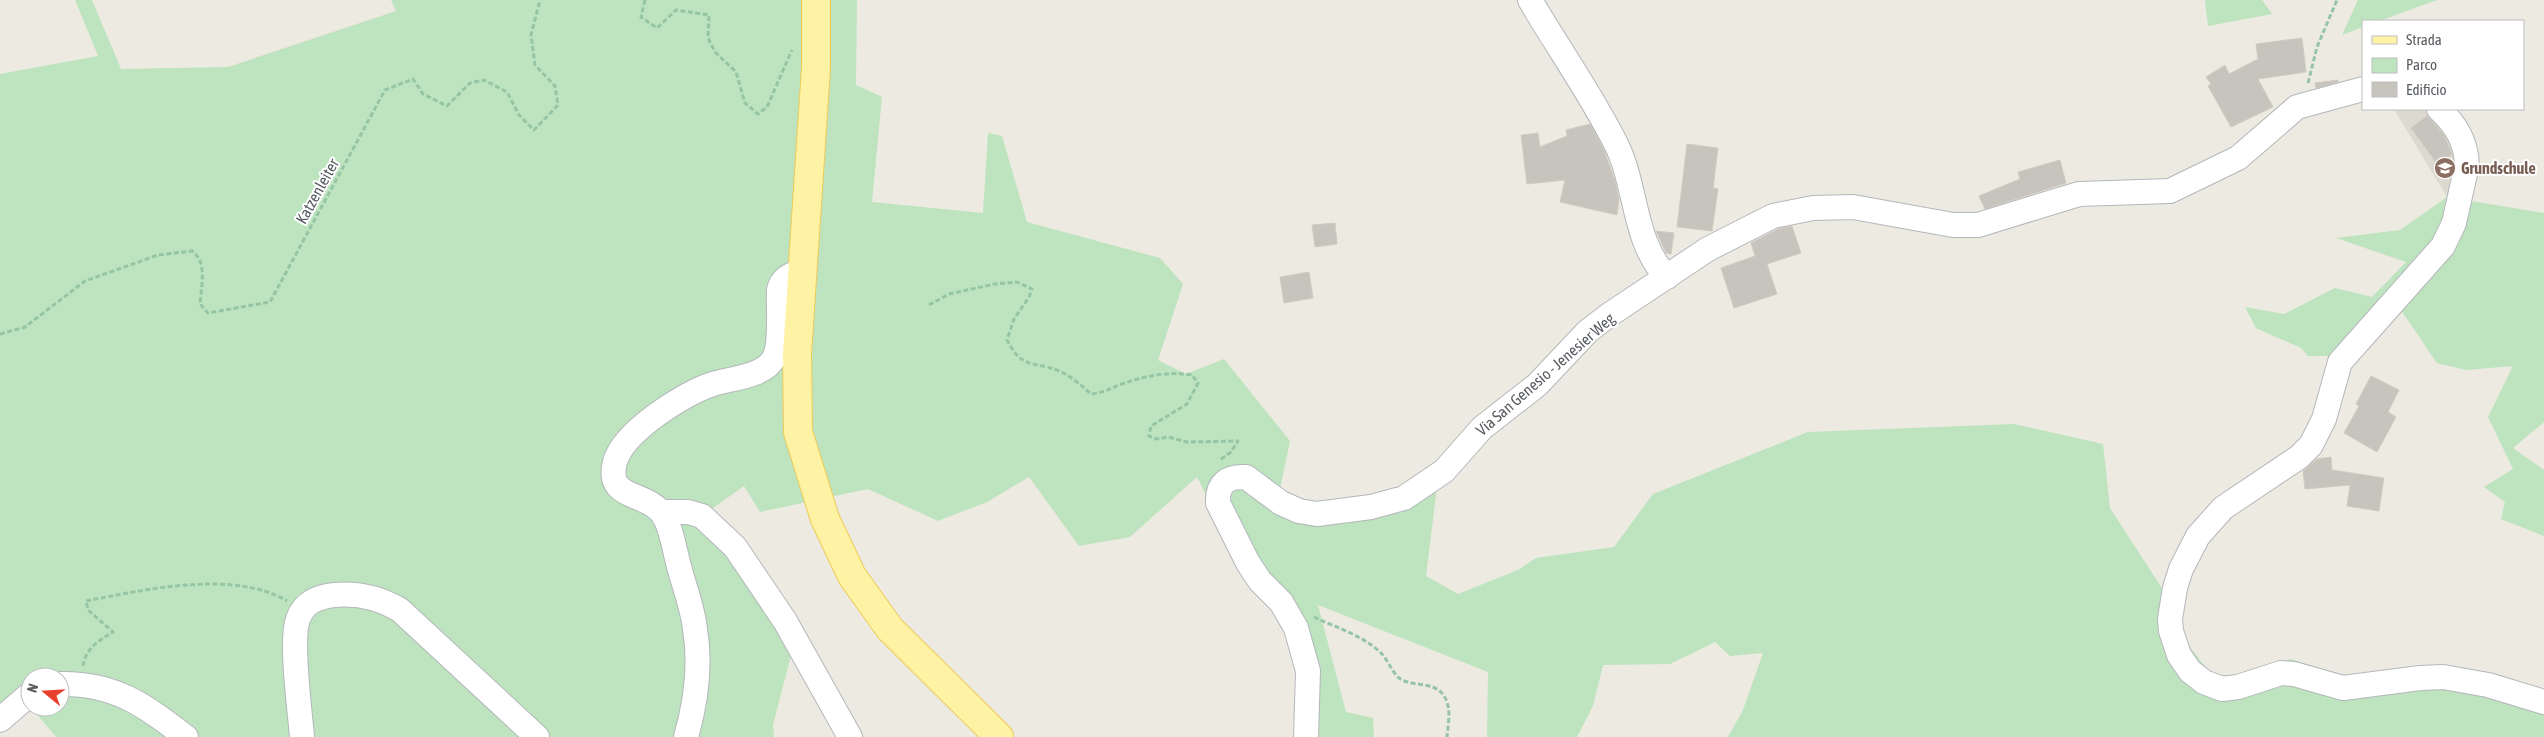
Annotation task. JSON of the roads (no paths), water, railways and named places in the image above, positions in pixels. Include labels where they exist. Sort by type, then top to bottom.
[{"type":"main road","points":[[816,0],[816,68],[797,354],[797,422],[825,519],[852,576],[890,629],[999,737]]},
{"type":"street","points":[[1530,0],[1617,145],[1629,175],[1641,226],[1656,266],[1667,277]]},
{"type":"street","name":"Via San Genesio - Jenesier Weg","points":[[1306,737],[1308,671],[1296,628],[1281,602],[1260,581],[1241,551],[1218,503],[1221,484],[1227,479],[1246,477],[1282,503],[1299,511],[1317,514],[1371,507],[1404,498],[1444,471],[1482,428],[1537,385],[1588,331],[1708,250],[1773,216],[1813,208],[1853,207],[1953,225],[1978,225],[2079,194],[2170,191],[2238,158],[2291,111],[2304,104],[2362,89]]},
{"type":"street","points":[[2440,110],[2458,131],[2467,153],[2467,165],[2454,223],[2446,241],[2436,256],[2340,362],[2320,428],[2305,452],[2223,508],[2198,536],[2181,569],[2175,588],[2170,620],[2171,631],[2179,655],[2190,671],[2204,682],[2222,688],[2238,687],[2282,673],[2294,674],[2343,688],[2442,677],[2488,685],[2544,702]]},
{"type":"street","points":[[686,737],[698,671],[695,627],[673,541],[662,512],[655,504],[625,494],[618,488],[614,476],[615,463],[620,449],[646,424],[673,404],[712,384],[740,377],[767,366],[774,358],[778,349],[779,290],[781,282],[786,277],[803,270]]},
{"type":"street","points":[[662,512],[688,512],[702,516],[735,547],[785,621],[850,737]]},
{"type":"street","points":[[302,737],[295,634],[297,620],[309,602],[323,596],[362,596],[385,602],[411,619],[537,737]]},
{"type":"street","points":[[70,684],[121,693],[153,712],[186,737]]},
{"type":"place","name":"Grundschule","points":[[2445,168]]}]
